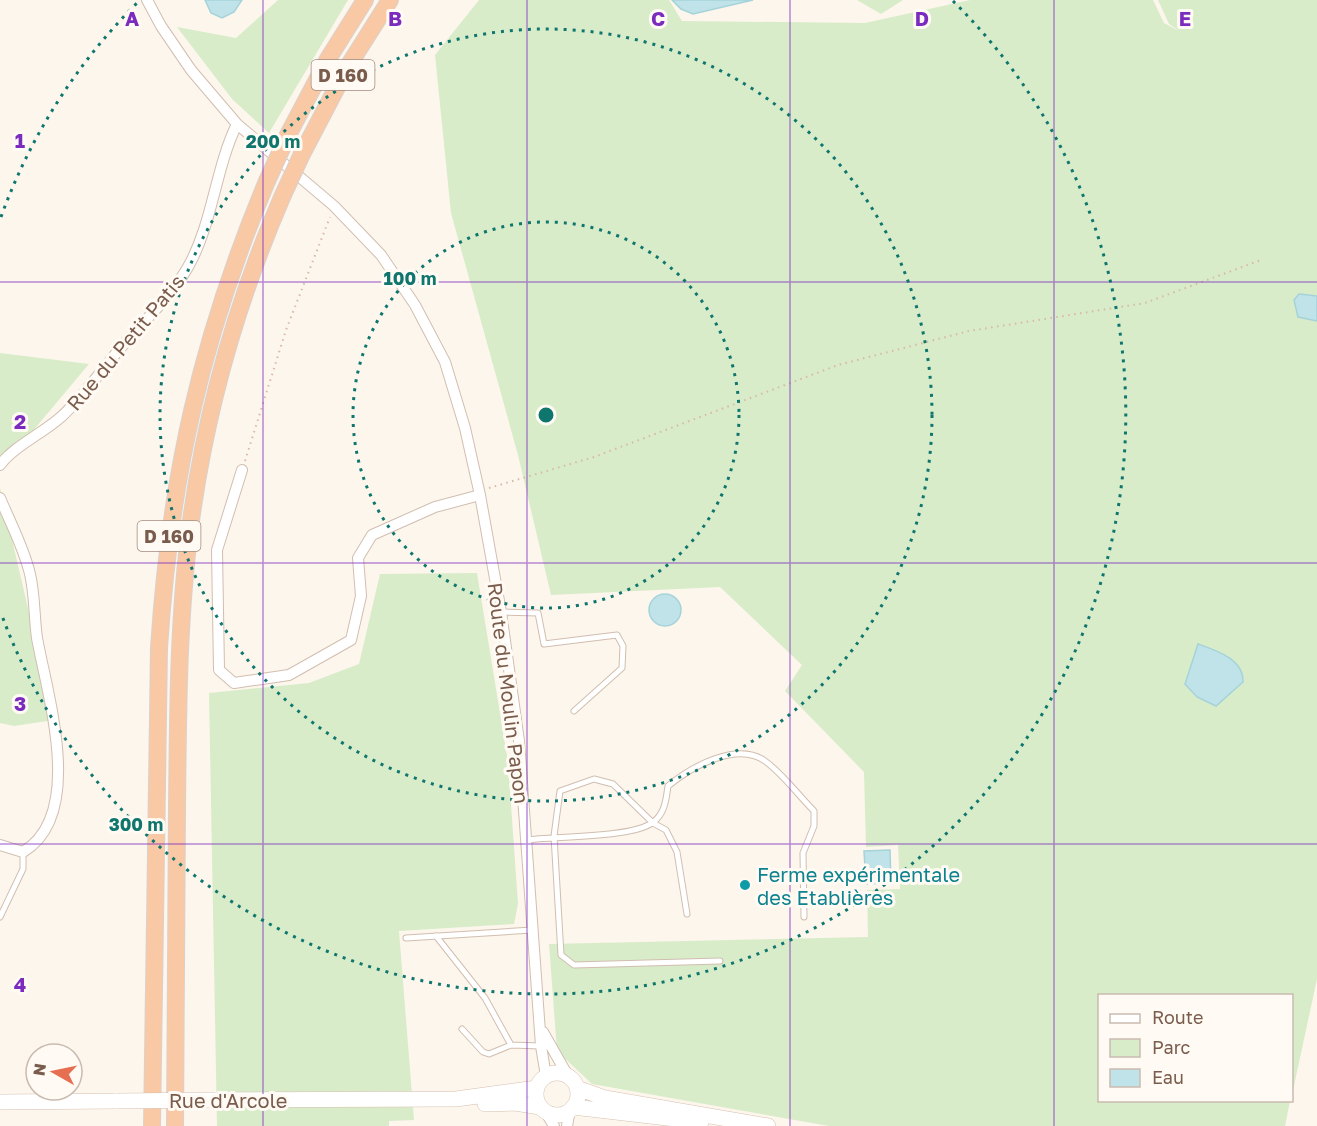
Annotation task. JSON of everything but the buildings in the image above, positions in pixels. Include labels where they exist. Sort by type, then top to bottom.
[{"type":"highway","name":"D 160","points":[[152,1126],[159,648],[168,542],[179,470],[200,374],[239,248],[288,135],[328,59],[365,0]]},
{"type":"highway","name":"D 160","points":[[175,1126],[179,670],[189,537],[204,444],[222,370],[247,288],[284,195],[302,154],[346,69],[390,0]]},
{"type":"main road","points":[[743,1123],[678,1121],[571,1109],[558,1115],[542,1109],[536,1094],[541,1082],[553,1073],[605,1098],[768,1126]]},
{"type":"main road","name":"Rue d'Arcole","points":[[456,1099],[541,1082]]},
{"type":"main road","points":[[571,1109],[576,1101],[572,1082]]},
{"type":"main road","name":"Rue d'Arcole","points":[[0,1102],[456,1099],[488,1105],[515,1103],[542,1109]]},
{"type":"street","name":"Route du Moulin Papon","points":[[147,0],[160,26],[191,70],[237,124],[334,206],[381,255],[415,305],[445,362],[465,428],[480,495],[501,612],[519,741],[541,1029],[541,1082]]},
{"type":"street","name":"Rue du Petit Patis","points":[[0,465],[6,456],[35,438],[62,416],[188,267],[202,232],[225,149],[237,124]]},
{"type":"street","points":[[242,470],[217,550],[219,670],[234,683],[289,675],[351,640],[361,596],[358,558],[372,535],[435,507],[480,495]]},
{"type":"street","points":[[0,498],[30,574],[37,637],[54,720],[57,772],[57,799],[47,828],[36,844],[23,852],[0,845]]},
{"type":"street","name":"Route du Moulin Papon","points":[[541,1029],[572,1082]]},
{"type":"street","points":[[542,1109],[554,1126]]},
{"type":"street","points":[[567,1126],[571,1109]]},
{"type":"lane","points":[[501,612],[537,614],[544,644],[616,635],[623,646],[622,668],[574,711]]},
{"type":"lane","points":[[526,840],[635,831],[653,823],[664,809],[668,786],[684,773],[738,753],[764,760],[814,811],[814,826],[802,853],[804,917]]},
{"type":"lane","points":[[687,914],[677,852],[666,830],[653,823],[613,784],[594,778],[560,791],[554,836],[561,955],[574,965],[720,961]]},
{"type":"lane","points":[[0,917],[23,869],[23,852]]},
{"type":"lane","points":[[406,938],[533,930]]},
{"type":"lane","points":[[436,936],[485,998],[512,1045]]},
{"type":"lane","points":[[462,1029],[483,1052],[496,1053],[512,1045],[541,1046]]},
{"type":"path","points":[[242,470],[286,330],[334,206]]},
{"type":"path","points":[[480,495],[490,487],[594,457],[838,365],[969,331],[1145,303],[1261,260]]},
{"type":"green space","points":[[278,0],[348,0],[269,133],[232,99],[177,27],[236,38]]},
{"type":"green space","points":[[479,0],[669,0],[682,21],[865,23],[970,0],[1153,0],[1164,23],[1179,31],[1169,24],[1158,0],[1317,0],[1317,979],[1293,1090],[1293,994],[1098,994],[1098,1102],[1290,1102],[1285,1126],[829,1126],[592,1084],[557,1051],[549,944],[868,937],[867,890],[900,889],[898,845],[866,847],[864,772],[785,691],[802,665],[720,587],[551,595],[518,455],[451,213],[435,55]]},
{"type":"green space","points":[[857,0],[903,0],[881,14]]},
{"type":"green space","points":[[0,353],[89,364],[0,470]]},
{"type":"green space","points":[[0,488],[54,720],[14,726],[0,723]]},
{"type":"green space","points":[[477,573],[508,762],[518,904],[514,924],[399,931],[414,1120],[389,1121],[389,1126],[217,1126],[209,693],[309,683],[359,664],[380,574]]},
{"type":"water","points":[[205,0],[242,0],[234,12],[222,18],[211,13]]},
{"type":"water","points":[[672,0],[753,0],[693,14],[681,9]]},
{"type":"water","points":[[1299,294],[1317,296],[1317,321],[1298,317],[1294,300]]},
{"type":"water","points":[[665,594],[676,599],[681,610],[676,621],[665,626],[654,621],[649,610],[654,599]]},
{"type":"water","points":[[1198,644],[1234,661],[1242,674],[1243,682],[1216,706],[1197,697],[1185,684]]},
{"type":"water","points":[[890,850],[891,883],[866,884],[864,851]]},
{"type":"place","name":"Ferme expérimentale des Etablières","points":[[745,885]]}]
